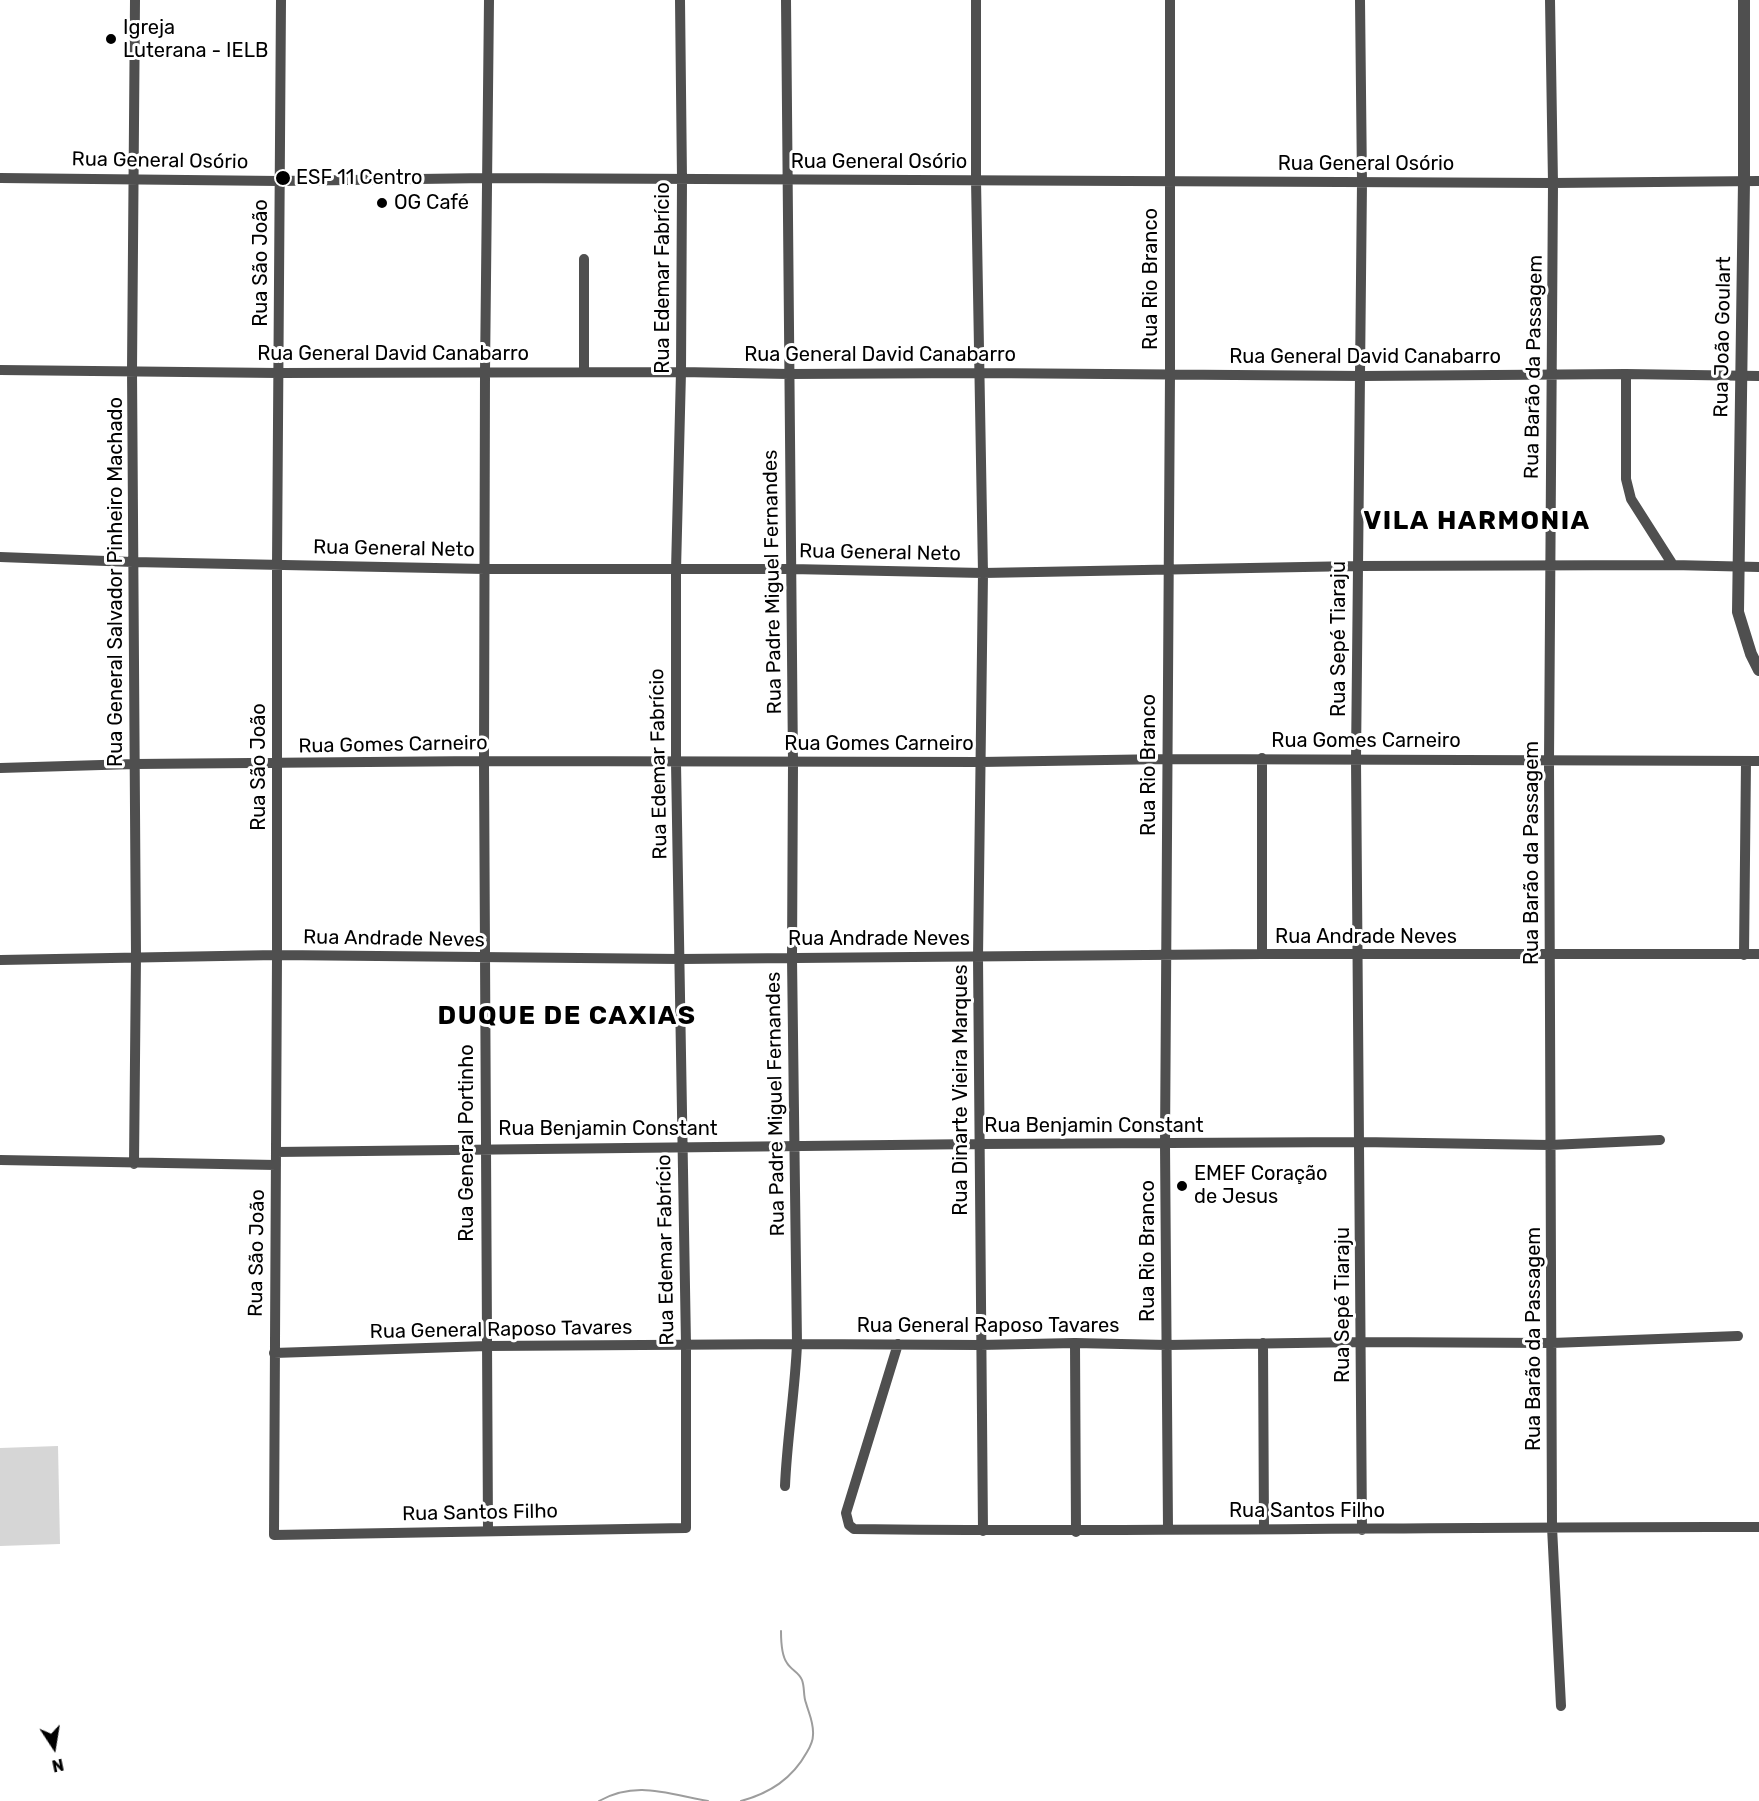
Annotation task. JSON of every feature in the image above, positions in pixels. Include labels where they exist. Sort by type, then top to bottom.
[{"type":"street","name":"Rua General Salvador Pinheiro Machado","points":[[134,1164],[136,956],[132,370],[135,0]]},
{"type":"street","name":"Rua São João","points":[[274,1534],[280,0]]},
{"type":"street","name":"Rua General Portinho","points":[[488,1530],[484,761],[489,0]]},
{"type":"street","name":"Rua Edemar Fabrício","points":[[680,0],[681,372],[676,570],[676,763],[686,1345],[686,1528]]},
{"type":"street","name":"Rua Padre Miguel Fernandes","points":[[785,1486],[797,1344],[792,958],[792,569],[786,0]]},
{"type":"street","name":"Rua Dinarte Vieira Marques","points":[[976,0],[976,180],[983,573],[978,957],[983,1531]]},
{"type":"street","name":"Rua Rio Branco","points":[[1168,1529],[1166,956],[1170,0]]},
{"type":"street","name":"Rua Sepé Tiaraju","points":[[1360,0],[1362,182],[1356,759],[1362,1530]]},
{"type":"street","name":"Rua Barão da Passagem","points":[[1550,0],[1553,183],[1549,760],[1552,1527],[1561,1706]]},
{"type":"street","name":"Rua João Goulart","points":[[1744,0],[1738,612],[1751,654],[1759,670]]},
{"type":"street","name":"Rua General Osório","points":[[0,178],[279,181],[488,178],[1553,183],[1759,181]]},
{"type":"street","points":[[584,259],[584,372]]},
{"type":"street","name":"Rua General David Canabarro","points":[[0,370],[278,373],[681,372],[1759,376]]},
{"type":"street","points":[[1626,374],[1626,479],[1631,499],[1673,565]]},
{"type":"street","name":"Rua General Neto","points":[[0,557],[133,562],[485,568],[792,569],[983,573],[1357,566],[1759,567]]},
{"type":"street","points":[[1262,758],[1262,954]]},
{"type":"street","name":"Rua Gomes Carneiro","points":[[0,768],[135,764],[484,761],[793,763],[1262,758],[1759,761]]},
{"type":"street","points":[[1744,955],[1746,761]]},
{"type":"street","name":"Rua Andrade Neves","points":[[0,960],[277,955],[680,959],[1262,954],[1759,954]]},
{"type":"street","name":"Rua Benjamin Constant","points":[[276,1152],[795,1145],[1360,1142],[1550,1145],[1660,1140]]},
{"type":"street","points":[[0,1161],[276,1165]]},
{"type":"street","name":"Rua General Raposo Tavares","points":[[274,1353],[487,1346],[1552,1343],[1738,1336]]},
{"type":"street","points":[[1075,1343],[1076,1532]]},
{"type":"street","points":[[1263,1343],[1264,1529]]},
{"type":"street","name":"Rua Santos Filho","points":[[898,1344],[846,1513],[849,1524],[854,1529],[1076,1532],[1168,1529],[1759,1527]]},
{"type":"street","name":"Rua Santos Filho","points":[[274,1534],[686,1528]]},
{"type":"shaded area","points":[[58,1446],[60,1544],[0,1546],[0,1448]]},
{"type":"waterway","points":[[741,1801],[779,1784],[801,1762],[812,1739],[813,1726],[805,1700],[803,1683],[801,1677],[785,1660],[781,1631]]},
{"type":"waterway","points":[[599,1801],[626,1791],[639,1790],[666,1792],[708,1801]]},
{"type":"place","name":"Igreja Luterana - IELB","points":[[111,39]]},
{"type":"place","name":"ESF 11 Centro","points":[[283,178]]},
{"type":"place","name":"OG Café","points":[[382,203]]},
{"type":"place","name":"EMEF Coração de Jesus","points":[[1182,1186]]},
{"type":"district","name":"VILA HARMONIA","points":[[1477,521]]},
{"type":"district","name":"DUQUE DE CAXIAS","points":[[567,1016]]}]
